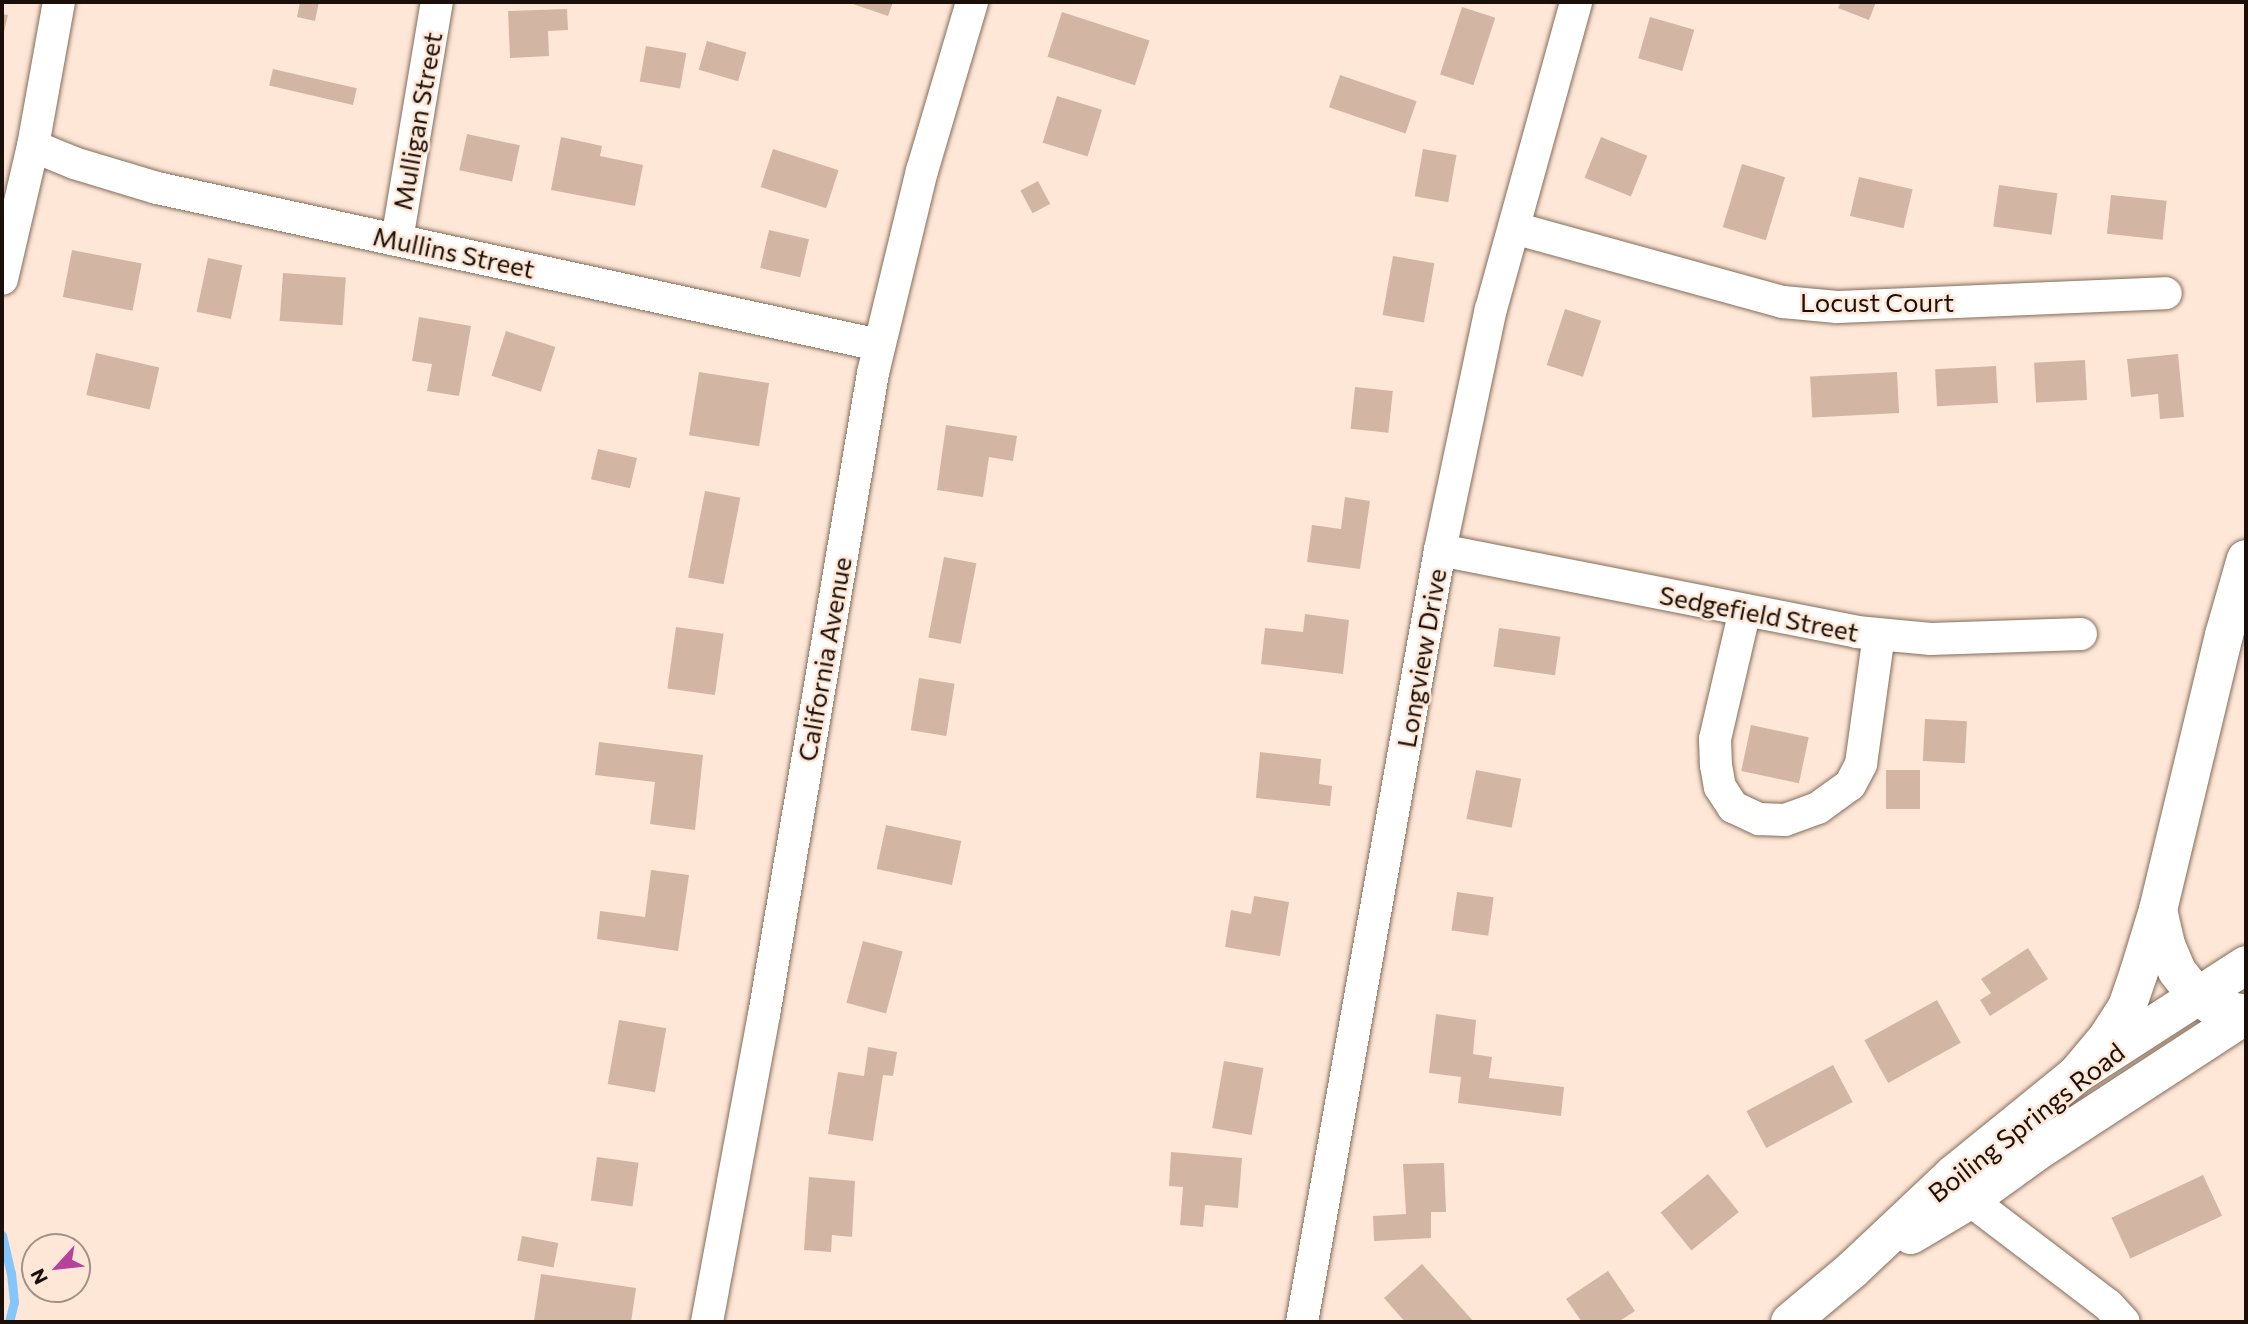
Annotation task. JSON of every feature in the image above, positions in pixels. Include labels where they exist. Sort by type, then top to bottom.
[{"type":"main road","points":[[2077,1074],[2107,1038],[2127,1007],[2158,910],[2224,635],[2246,559]]},
{"type":"main road","points":[[2158,910],[2166,945],[2177,971],[2196,995],[2215,1008],[2246,1014]]},
{"type":"main road","name":"Boiling Springs Road","points":[[1790,1322],[1852,1270],[1962,1187],[2077,1074],[2246,965]]},
{"type":"main road","name":"Boiling Springs Road","points":[[1962,1187],[2036,1153],[2246,1014]]},
{"type":"street","points":[[2,279],[33,146],[59,2]]},
{"type":"street","name":"Mulligan Street","points":[[397,240],[437,2]]},
{"type":"street","name":"California Avenue","points":[[707,1322],[879,345],[922,171],[972,2]]},
{"type":"street","name":"Longview Drive","points":[[1302,1322],[1440,550],[1491,309],[1576,2]]},
{"type":"street","name":"Mullins Street","points":[[33,146],[94,170],[157,188],[879,345]]},
{"type":"street","name":"Locust Court","points":[[1514,228],[1783,302],[1837,307],[2166,293]]},
{"type":"street","name":"Sedgefield Street","points":[[1440,550],[1879,635],[1931,639],[2081,634]]},
{"type":"street","points":[[1745,610],[1715,739],[1720,787],[1733,807],[1759,819],[1785,820],[1818,808],[1850,785],[1861,764],[1879,635]]},
{"type":"street","points":[[1962,1187],[2108,1305],[2124,1322]]},
{"type":"building","points":[[300,2],[319,2],[315,21],[297,17]]},
{"type":"building","points":[[847,2],[893,2],[888,16]]},
{"type":"building","points":[[1841,2],[1876,2],[1869,20],[1838,8]]},
{"type":"building","points":[[1462,7],[1495,18],[1473,85],[1440,75]]},
{"type":"building","points":[[567,9],[568,30],[548,31],[549,56],[510,58],[508,11]]},
{"type":"building","points":[[1062,12],[1149,40],[1135,85],[1047,57]]},
{"type":"building","points":[[2,14],[8,15],[3,36],[2,36]]},
{"type":"building","points":[[1650,17],[1694,30],[1682,71],[1638,58]]},
{"type":"building","points":[[707,41],[746,52],[738,81],[699,70]]},
{"type":"building","points":[[646,46],[686,53],[680,89],[640,81]]},
{"type":"building","points":[[273,69],[357,88],[353,105],[269,86]]},
{"type":"building","points":[[1340,75],[1417,101],[1406,134],[1329,107]]},
{"type":"building","points":[[1057,96],[1102,110],[1088,157],[1043,143]]},
{"type":"building","points":[[467,134],[520,145],[512,181],[459,170]]},
{"type":"building","points":[[561,137],[602,146],[600,156],[643,165],[635,206],[551,190]]},
{"type":"building","points":[[1601,137],[1647,156],[1631,197],[1585,178]]},
{"type":"building","points":[[773,149],[839,170],[826,208],[761,187]]},
{"type":"building","points":[[1423,149],[1456,155],[1448,202],[1415,196]]},
{"type":"building","points":[[1742,164],[1785,177],[1766,240],[1723,227]]},
{"type":"building","points":[[1859,177],[1913,189],[1904,228],[1850,216]]},
{"type":"building","points":[[1038,181],[1050,204],[1033,213],[1020,190]]},
{"type":"building","points":[[1999,185],[2057,193],[2052,235],[1993,227]]},
{"type":"building","points":[[2111,195],[2167,201],[2163,240],[2107,234]]},
{"type":"building","points":[[769,230],[809,239],[800,277],[760,268]]},
{"type":"building","points":[[72,250],[142,264],[133,311],[63,297]]},
{"type":"building","points":[[1393,256],[1434,263],[1424,322],[1383,315]]},
{"type":"building","points":[[208,258],[242,265],[231,319],[197,312]]},
{"type":"building","points":[[283,273],[346,277],[342,325],[280,321]]},
{"type":"building","points":[[1565,309],[1601,321],[1583,377],[1547,365]]},
{"type":"building","points":[[419,317],[471,326],[459,396],[427,391],[432,364],[412,361]]},
{"type":"building","points":[[506,331],[555,347],[541,392],[491,376]]},
{"type":"building","points":[[96,353],[159,368],[150,410],[86,395]]},
{"type":"building","points":[[2178,354],[2184,417],[2160,419],[2158,394],[2131,397],[2127,359]]},
{"type":"building","points":[[2085,360],[2087,400],[2036,403],[2034,363]]},
{"type":"building","points":[[1996,366],[1998,403],[1937,406],[1935,369]]},
{"type":"building","points":[[699,372],[769,383],[759,446],[689,435]]},
{"type":"building","points":[[1897,372],[1899,413],[1812,417],[1810,377]]},
{"type":"building","points":[[1355,387],[1393,391],[1388,433],[1351,429]]},
{"type":"building","points":[[946,425],[1017,436],[1013,461],[989,457],[983,497],[937,490]]},
{"type":"building","points":[[598,449],[637,458],[630,488],[591,479]]},
{"type":"building","points":[[705,491],[740,498],[724,584],[688,577]]},
{"type":"building","points":[[1345,497],[1370,501],[1360,569],[1307,562],[1312,525],[1341,529]]},
{"type":"building","points":[[944,557],[976,563],[961,644],[928,637]]},
{"type":"building","points":[[1305,614],[1349,620],[1343,674],[1261,664],[1265,628],[1303,632]]},
{"type":"building","points":[[676,627],[724,634],[715,695],[667,688]]},
{"type":"building","points":[[1499,628],[1560,637],[1555,675],[1494,667]]},
{"type":"building","points":[[919,678],[955,684],[946,736],[911,730]]},
{"type":"building","points":[[1925,719],[1967,721],[1965,763],[1923,761]]},
{"type":"building","points":[[1751,725],[1809,737],[1799,783],[1741,771]]},
{"type":"building","points":[[599,742],[703,755],[695,830],[650,824],[655,782],[595,775]]},
{"type":"building","points":[[1260,752],[1321,759],[1319,784],[1332,786],[1330,806],[1256,798]]},
{"type":"building","points":[[1476,770],[1521,779],[1512,828],[1466,819]]},
{"type":"building","points":[[1886,770],[1920,770],[1920,809],[1886,809]]},
{"type":"building","points":[[886,825],[961,841],[952,885],[877,869]]},
{"type":"building","points":[[651,870],[689,875],[678,951],[597,939],[600,911],[645,917]]},
{"type":"building","points":[[1457,892],[1494,897],[1488,936],[1452,931]]},
{"type":"building","points":[[1254,896],[1289,902],[1280,956],[1225,947],[1231,910],[1251,914]]},
{"type":"building","points":[[863,941],[903,952],[886,1013],[846,1003]]},
{"type":"building","points":[[2028,948],[2048,979],[1990,1016],[1980,1000],[1991,993],[1981,979]]},
{"type":"building","points":[[1937,1000],[1961,1043],[1888,1083],[1864,1040]]},
{"type":"building","points":[[1436,1014],[1476,1020],[1473,1054],[1492,1057],[1489,1078],[1564,1087],[1561,1116],[1458,1103],[1461,1077],[1429,1073]]},
{"type":"building","points":[[619,1020],[666,1028],[655,1092],[608,1084]]},
{"type":"building","points":[[868,1047],[897,1052],[893,1076],[883,1075],[873,1141],[828,1134],[838,1072],[864,1076]]},
{"type":"building","points":[[1224,1061],[1263,1068],[1252,1135],[1212,1128]]},
{"type":"building","points":[[1833,1065],[1853,1102],[1766,1148],[1746,1111]]},
{"type":"building","points":[[1171,1152],[1242,1158],[1238,1208],[1205,1205],[1203,1227],[1180,1225],[1183,1187],[1169,1186]]},
{"type":"building","points":[[597,1157],[639,1163],[632,1206],[591,1201]]},
{"type":"building","points":[[1444,1163],[1446,1212],[1431,1212],[1431,1238],[1374,1241],[1373,1216],[1406,1214],[1403,1164]]},
{"type":"building","points":[[1708,1174],[1739,1212],[1691,1250],[1661,1212]]},
{"type":"building","points":[[2203,1175],[2222,1216],[2130,1258],[2111,1218]]},
{"type":"building","points":[[809,1177],[855,1181],[852,1237],[832,1235],[831,1252],[804,1250]]},
{"type":"building","points":[[522,1236],[558,1243],[554,1268],[517,1261]]},
{"type":"building","points":[[1422,1264],[1474,1322],[1405,1322],[1384,1298]]},
{"type":"building","points":[[1608,1271],[1635,1311],[1618,1322],[1582,1322],[1566,1299]]},
{"type":"building","points":[[541,1274],[636,1288],[631,1322],[534,1321]]},
{"type":"waterway","points":[[2,1235],[11,1273],[14,1302],[9,1322]]}]
